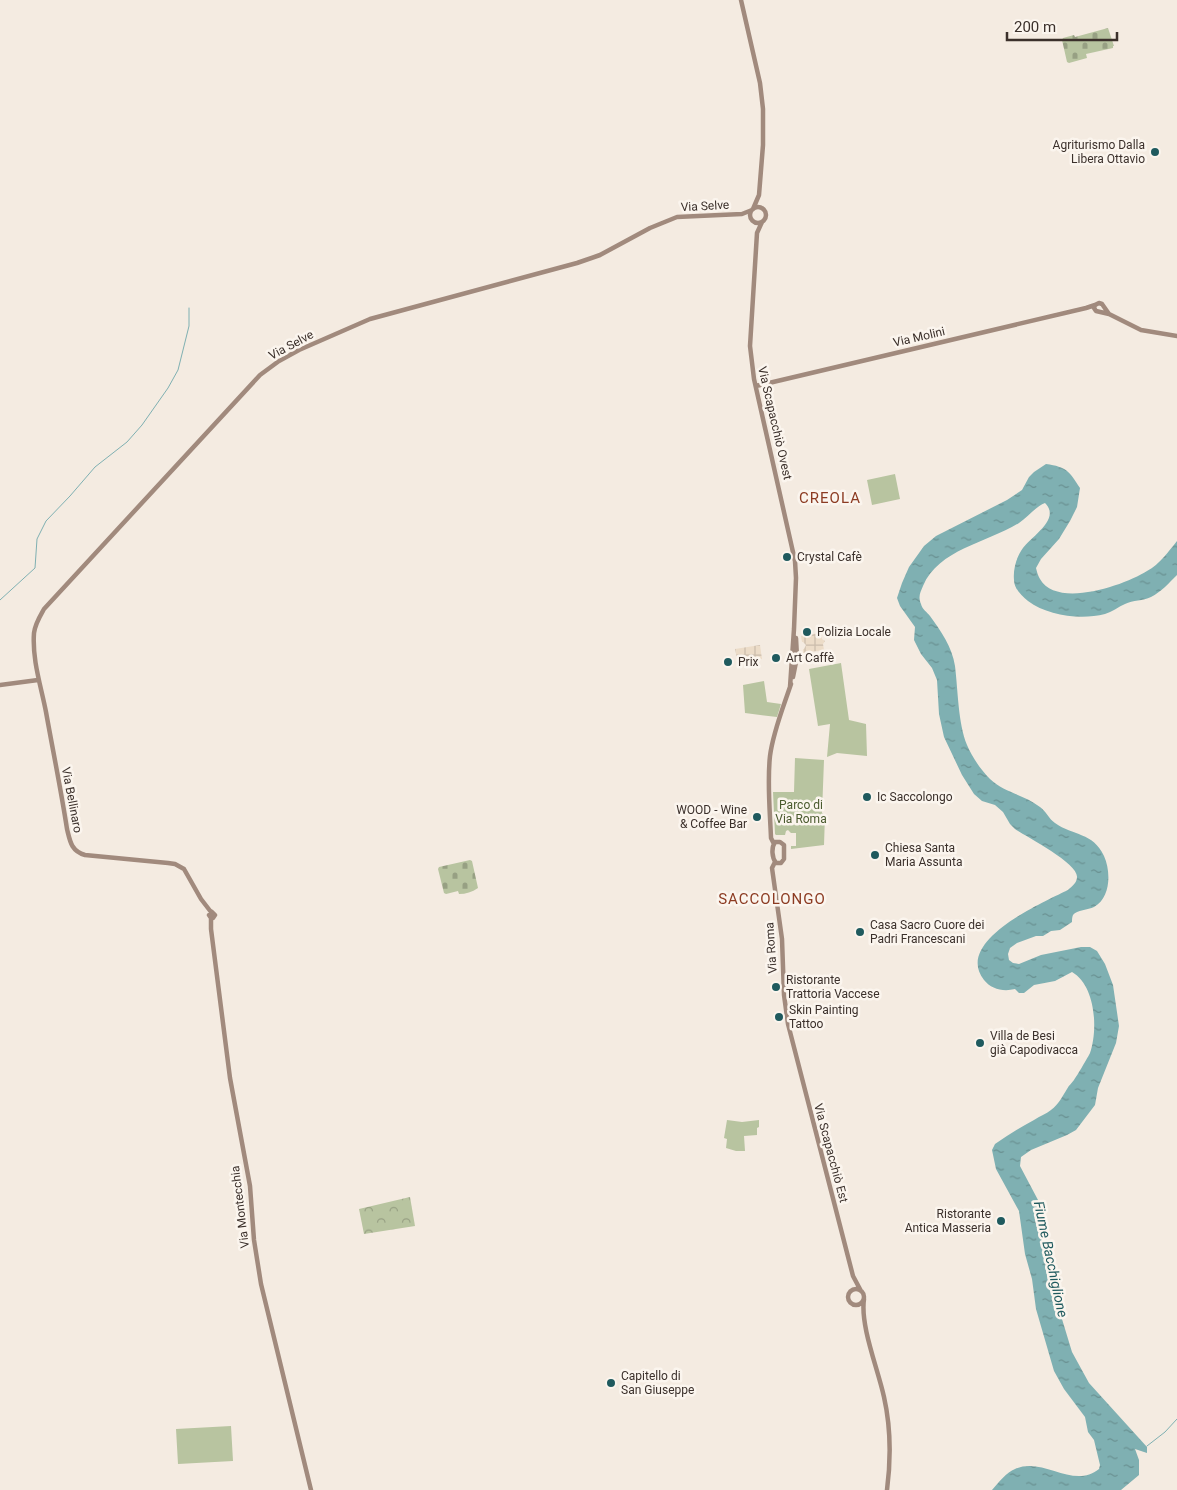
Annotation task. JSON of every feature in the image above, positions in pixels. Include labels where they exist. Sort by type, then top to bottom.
[{"type":"street","name":"Via Scapacchiò Ovest","points":[[741,0],[760,83],[763,109],[763,145],[759,195],[750,214],[757,233]]},
{"type":"street","name":"Via Scapacchiò Ovest","points":[[759,195],[765,217],[757,233],[750,346],[756,386],[795,561],[796,578],[790,687],[770,757],[771,838],[774,844]]},
{"type":"street","points":[[753,210],[760,208],[764,211]]},
{"type":"street","name":"Via Selve","points":[[38,680],[34,633],[44,608],[260,376],[279,361],[329,336],[370,319],[599,256],[650,228],[677,217],[742,214],[753,210]]},
{"type":"street","name":"Via Selve","points":[[742,214],[752,220]]},
{"type":"street","points":[[752,220],[757,223],[762,222]]},
{"type":"street","name":"Via Molini","points":[[756,386],[1086,308],[1099,308],[1141,330],[1177,336]]},
{"type":"street","points":[[0,685],[38,680]]},
{"type":"street","name":"Via Bellinaro","points":[[38,680],[46,712],[67,829],[74,850],[79,854],[92,856],[180,865],[200,899],[214,913],[214,918],[211,918]]},
{"type":"street","points":[[774,844],[780,842],[784,847],[783,861],[775,862]]},
{"type":"street","name":"Via Roma","points":[[774,844],[773,858],[775,862],[772,866],[772,871],[782,939],[784,995],[790,1034]]},
{"type":"street","name":"Via Montecchia","points":[[211,918],[225,1044],[250,1186],[257,1260],[263,1293],[311,1490]]},
{"type":"street","name":"Via Scapacchiò Est","points":[[790,1034],[853,1276],[864,1295],[864,1320],[888,1420],[890,1458],[887,1490]]},
{"type":"street","name":"Via Scapacchiò Est","points":[[853,1276],[848,1296],[864,1320]]},
{"type":"street","points":[[850,1292],[856,1289],[861,1291]]},
{"type":"street","points":[[853,1305],[860,1304],[864,1299]]},
{"type":"green space","points":[[1108,28],[1113,48],[1086,54],[1087,58],[1067,62],[1063,38],[1074,35],[1075,37]]},
{"type":"green space","points":[[895,474],[900,499],[872,505],[867,480]]},
{"type":"green space","points":[[841,663],[849,720],[866,724],[867,756],[837,753],[827,757],[830,724],[818,726],[809,669]]},
{"type":"green space","points":[[764,681],[767,702],[781,704],[777,717],[745,713],[743,685]]},
{"type":"green space","name":"Parco di Via Roma","points":[[795,758],[824,760],[822,813],[825,815],[824,845],[791,849],[791,846],[796,846],[796,833],[791,833],[788,830],[785,835],[775,834],[773,792],[794,792]]},
{"type":"green space","points":[[472,861],[478,888],[464,894],[459,894],[458,891],[444,893],[439,867]]},
{"type":"green space","points":[[727,1120],[742,1122],[759,1120],[757,1135],[744,1136],[745,1151],[726,1148],[727,1139],[724,1138]]},
{"type":"green space","points":[[410,1197],[415,1226],[364,1234],[359,1209]]},
{"type":"green space","points":[[231,1426],[233,1461],[178,1464],[176,1429]]},
{"type":"shaded area","points":[[821,633],[822,639],[825,641],[823,644],[824,650],[803,653],[806,645],[802,642],[801,636]]},
{"type":"shaded area","points":[[760,645],[762,659],[738,663],[735,649]]},
{"type":"water","points":[[1046,464],[1063,468],[1080,488],[1077,507],[1070,521],[1059,539],[1041,559],[1036,568],[1040,579],[1049,588],[1061,592],[1076,593],[1108,588],[1137,577],[1156,565],[1177,541],[1177,575],[1162,590],[1151,597],[1122,605],[1110,612],[1096,616],[1065,615],[1036,606],[1021,595],[1017,589],[1014,583],[1014,572],[1016,561],[1021,551],[1047,522],[1050,516],[1049,509],[1045,503],[1019,523],[965,548],[940,563],[930,573],[920,593],[920,599],[922,607],[938,627],[951,652],[955,666],[964,736],[971,754],[977,763],[996,784],[1034,803],[1062,827],[1088,838],[1099,848],[1108,869],[1108,884],[1100,903],[1075,913],[1072,922],[1060,930],[1051,931],[1043,936],[1036,936],[1017,943],[1010,948],[1008,954],[1009,960],[1019,964],[1041,955],[1090,947],[1097,951],[1105,964],[1113,985],[1119,1026],[1116,1043],[1098,1088],[1095,1105],[1076,1130],[1031,1150],[1021,1157],[1020,1166],[1038,1200],[1043,1217],[1055,1296],[1072,1352],[1089,1383],[1147,1447],[1147,1453],[1135,1449],[1139,1460],[1139,1475],[1121,1490],[992,1490],[1009,1473],[1026,1466],[1036,1466],[1068,1475],[1079,1476],[1099,1469],[1100,1465],[1094,1440],[1088,1432],[1085,1417],[1064,1389],[1054,1371],[1036,1309],[1019,1211],[996,1169],[992,1150],[995,1144],[1049,1111],[1060,1100],[1090,1053],[1094,1033],[1093,1009],[1086,987],[1072,972],[1055,981],[1034,985],[1024,993],[1019,993],[1015,989],[998,989],[990,986],[984,980],[978,965],[981,951],[991,938],[1005,925],[1023,913],[1068,890],[1075,883],[1077,877],[1075,871],[1061,858],[1015,829],[1003,812],[995,805],[982,801],[974,794],[962,775],[944,737],[939,714],[937,680],[932,668],[921,654],[914,640],[915,627],[900,606],[897,598],[909,567],[924,546],[936,536],[1007,500],[1022,490],[1029,477]]},
{"type":"waterway","points":[[0,600],[35,568],[37,539],[46,521],[95,467],[127,442],[142,425],[168,388],[178,370],[189,326],[189,308]]},
{"type":"waterway","points":[[1147,1446],[1165,1432],[1177,1419]]},
{"type":"place","name":"Agriturismo Dalla Libera Ottavio","points":[[1155,152]]},
{"type":"place","name":"Crystal Cafè","points":[[787,557]]},
{"type":"place","name":"Polizia Locale","points":[[807,632]]},
{"type":"place","name":"Art Caffè","points":[[776,658]]},
{"type":"place","name":"Prix","points":[[728,662]]},
{"type":"place","name":"Ic Saccolongo","points":[[867,797]]},
{"type":"place","name":"WOOD - Wine & Coffee Bar","points":[[757,817]]},
{"type":"place","name":"Chiesa Santa Maria Assunta","points":[[875,855]]},
{"type":"place","name":"Casa Sacro Cuore dei Padri Francescani","points":[[860,932]]},
{"type":"place","name":"Ristorante Trattoria Vaccese","points":[[776,987]]},
{"type":"place","name":"Skin Painting Tattoo","points":[[779,1017]]},
{"type":"place","name":"Villa de Besi già Capodivacca","points":[[980,1043]]},
{"type":"place","name":"Ristorante Antica Masseria","points":[[1001,1221]]},
{"type":"place","name":"Capitello di San Giuseppe","points":[[611,1383]]},
{"type":"district","name":"CREOLA","points":[[830,498]]},
{"type":"district","name":"SACCOLONGO","points":[[772,899]]},
{"type":"water label","name":"Fiume Bacchiglione","points":[[1051,1259]]}]
